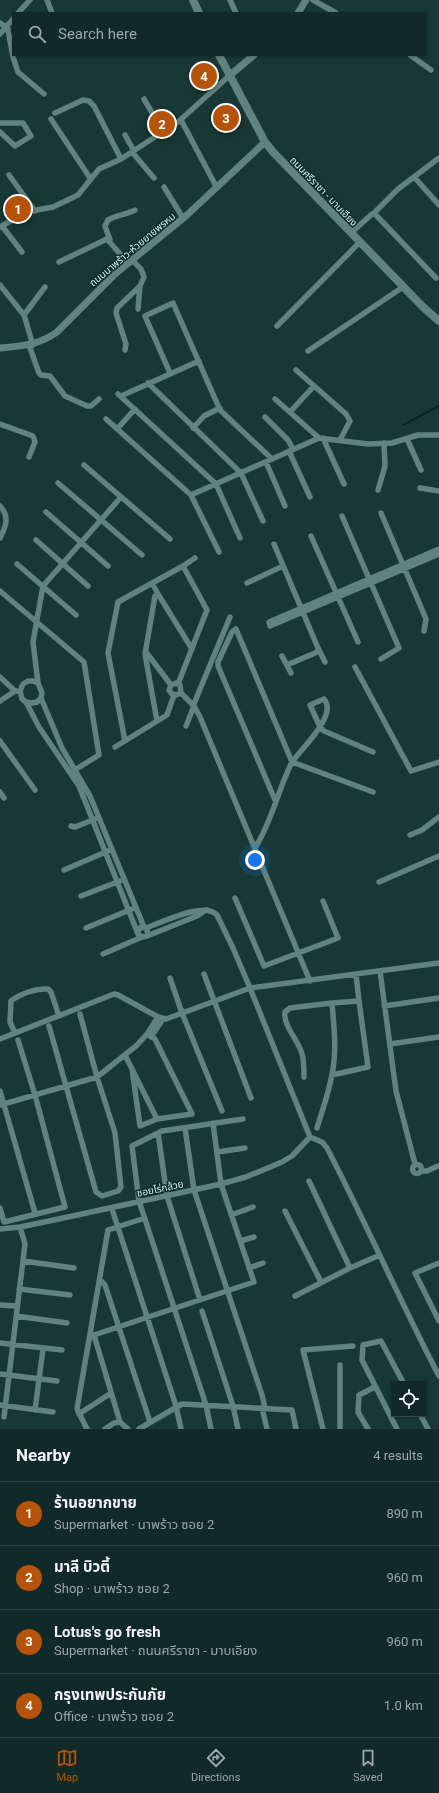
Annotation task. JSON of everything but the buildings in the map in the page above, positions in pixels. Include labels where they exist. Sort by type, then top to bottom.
[{"type":"main road","points":[[193,0],[199,12]]},
{"type":"main road","name":"ถนนศรีราชา - มาบเอียง","points":[[219,56],[266,142],[297,179],[403,287],[439,321]]},
{"type":"street","points":[[19,12],[29,0]]},
{"type":"street","points":[[47,0],[52,12]]},
{"type":"street","points":[[230,0],[236,12]]},
{"type":"street","points":[[299,12],[306,0]]},
{"type":"street","points":[[313,0],[334,12]]},
{"type":"street","points":[[0,34],[12,20]]},
{"type":"street","points":[[0,23],[6,26]]},
{"type":"street","points":[[6,26],[12,53]]},
{"type":"street","points":[[13,56],[18,72],[44,94]]},
{"type":"street","points":[[22,252],[1,226],[26,212],[53,207],[78,195],[90,178],[99,169],[121,159],[181,120],[253,56]]},
{"type":"street","points":[[411,56],[430,70]]},
{"type":"street","points":[[144,99],[154,116],[163,116],[170,127]]},
{"type":"street","points":[[55,113],[83,100],[90,101],[121,159]]},
{"type":"street","points":[[51,119],[90,178]]},
{"type":"street","points":[[181,120],[217,188]]},
{"type":"street","points":[[0,123],[23,123],[31,136],[15,146],[0,132]]},
{"type":"street","points":[[125,135],[133,151],[154,178]]},
{"type":"street","name":"ถนนนาพร้าว-ห้วยยายพรหม","points":[[0,348],[31,345],[50,337],[57,332],[115,274],[184,218],[266,142]]},
{"type":"street","points":[[351,233],[398,189],[415,178],[439,158]]},
{"type":"street","points":[[9,175],[35,211]]},
{"type":"street","points":[[415,178],[439,205]]},
{"type":"street","points":[[164,187],[184,218]]},
{"type":"street","points":[[134,210],[124,215],[112,217],[108,220],[106,226],[110,240],[143,273],[144,277],[140,286],[138,308]]},
{"type":"street","points":[[373,214],[375,214],[436,278]]},
{"type":"street","points":[[60,262],[105,239],[110,240]]},
{"type":"street","points":[[277,326],[360,242]]},
{"type":"street","points":[[0,285],[24,315],[39,373],[41,375],[50,376],[65,396],[87,406],[91,406],[99,399]]},
{"type":"street","points":[[125,350],[126,344],[116,313],[117,308],[140,286]]},
{"type":"street","points":[[24,315],[44,287]]},
{"type":"street","points":[[308,351],[403,287]]},
{"type":"street","points":[[170,373],[145,316],[173,302],[220,408],[269,460],[285,506]]},
{"type":"street","points":[[199,361],[148,384],[119,395],[216,484],[240,538]]},
{"type":"street","points":[[296,370],[346,414],[350,421],[340,440]]},
{"type":"street","points":[[148,384],[241,473],[264,521]]},
{"type":"street","points":[[290,412],[314,386]]},
{"type":"street","points":[[275,399],[321,438],[344,484]]},
{"type":"street","points":[[193,428],[204,416],[220,408]]},
{"type":"street","points":[[117,429],[135,409]]},
{"type":"street","points":[[265,417],[288,440],[310,497]]},
{"type":"street","points":[[106,419],[191,496],[219,552]]},
{"type":"street","points":[[0,424],[33,436],[35,442],[29,456]]},
{"type":"street","points":[[191,496],[291,450],[321,438],[368,444],[392,443],[430,434],[439,435]]},
{"type":"street","points":[[407,439],[421,470]]},
{"type":"street","points":[[378,490],[385,466],[384,443]]},
{"type":"street","points":[[84,465],[170,539]]},
{"type":"street","points":[[58,483],[142,555]]},
{"type":"street","points":[[420,488],[439,491]]},
{"type":"street","points":[[121,497],[43,586],[33,642],[38,683],[41,688],[41,698],[62,748],[76,769],[90,796],[112,850],[120,881],[138,934],[145,937]]},
{"type":"street","points":[[0,506],[6,513],[7,517],[4,530],[0,538]]},
{"type":"street","points":[[46,512],[108,566]]},
{"type":"street","points":[[381,513],[426,618],[424,631]]},
{"type":"street","points":[[342,516],[399,648],[381,659]]},
{"type":"street","points":[[311,536],[336,596],[358,642]]},
{"type":"street","points":[[36,540],[88,586]]},
{"type":"street","points":[[274,544],[325,662]]},
{"type":"street","points":[[302,610],[270,626],[269,622],[336,596],[439,551]]},
{"type":"street","points":[[125,741],[108,653],[118,602],[195,558]]},
{"type":"street","points":[[17,564],[76,615]]},
{"type":"street","points":[[178,684],[207,610],[183,566]]},
{"type":"street","points":[[247,583],[283,566]]},
{"type":"street","points":[[152,583],[192,649]]},
{"type":"street","points":[[0,591],[84,662],[99,755],[70,773]]},
{"type":"street","points":[[157,721],[145,652],[155,596],[158,594]]},
{"type":"street","points":[[186,726],[230,617]]},
{"type":"street","points":[[275,800],[218,666],[218,662],[232,632],[236,629],[292,762],[373,792]]},
{"type":"street","points":[[288,665],[315,653],[318,651],[318,648]]},
{"type":"street","points":[[145,652],[171,685]]},
{"type":"street","points":[[282,656],[291,673]]},
{"type":"street","points":[[355,667],[411,771],[439,762]]},
{"type":"street","points":[[0,677],[18,691],[22,699],[26,702],[39,727],[79,786],[106,852],[148,933],[145,937]]},
{"type":"street","points":[[0,701],[18,691],[23,684],[28,681],[38,683]]},
{"type":"street","points":[[171,685],[178,684]]},
{"type":"street","points":[[178,684],[181,688],[180,692],[194,706],[310,981]]},
{"type":"street","points":[[171,685],[169,690],[174,695]]},
{"type":"street","points":[[115,747],[167,715],[174,695],[180,692]]},
{"type":"street","points":[[26,702],[37,702],[41,698]]},
{"type":"street","points":[[255,848],[262,836],[275,800],[292,762],[320,727],[326,715],[326,703],[324,699],[310,705],[320,727],[324,731],[373,752]]},
{"type":"street","points":[[0,741],[34,790]]},
{"type":"street","points":[[0,792],[4,798]]},
{"type":"street","points":[[410,835],[422,830],[439,817]]},
{"type":"street","points":[[71,826],[75,827],[99,818]]},
{"type":"street","points":[[64,870],[112,850]]},
{"type":"street","points":[[379,882],[439,856]]},
{"type":"street","points":[[81,896],[120,881]]},
{"type":"street","points":[[235,898],[264,966],[338,938],[323,901]]},
{"type":"street","points":[[86,928],[136,908]]},
{"type":"street","points":[[138,931],[141,927],[145,927],[194,910],[208,909],[214,911],[217,915],[250,988],[310,1137],[322,1142],[327,1148],[380,1255],[409,1318],[439,1376]]},
{"type":"street","points":[[103,954],[197,916],[208,909]]},
{"type":"street","points":[[0,1039],[114,994],[160,1018],[182,1013],[250,988],[439,963]]},
{"type":"street","points":[[380,971],[396,1091],[415,1164],[412,1168],[413,1172],[417,1173],[430,1170],[438,1166]]},
{"type":"street","points":[[204,974],[252,1098]]},
{"type":"street","points":[[332,1075],[368,1067],[356,974]]},
{"type":"street","points":[[170,978],[182,1013],[222,1111]]},
{"type":"street","points":[[15,1033],[10,1022],[11,1001],[22,995],[37,990],[48,989],[51,992],[59,1016]]},
{"type":"street","points":[[384,1006],[439,998]]},
{"type":"street","points":[[304,1077],[302,1054],[284,1016],[285,1012],[290,1008],[359,1001]]},
{"type":"street","points":[[317,1128],[332,1075],[334,1032],[332,1003]]},
{"type":"street","points":[[49,1026],[96,1192],[102,1196],[118,1191],[122,1188],[115,1133],[97,1077],[80,1014]]},
{"type":"street","points":[[2,1104],[97,1077],[149,1036],[160,1018]]},
{"type":"street","points":[[132,1069],[140,1126],[157,1119],[192,1114],[155,1039],[149,1036]]},
{"type":"street","points":[[390,1044],[439,1037]]},
{"type":"street","points":[[0,1208],[4,1222],[35,1213],[64,1207],[35,1095],[18,1040]]},
{"type":"street","points":[[125,1056],[157,1119]]},
{"type":"street","points":[[0,1090],[2,1104],[35,1213]]},
{"type":"street","points":[[211,1429],[206,1405],[139,1202],[132,1146],[158,1133],[243,1119]]},
{"type":"street","points":[[92,1335],[254,1282],[221,1184],[213,1123]]},
{"type":"street","points":[[185,1128],[194,1190],[262,1396],[266,1429]]},
{"type":"street","points":[[158,1133],[167,1196],[200,1300]]},
{"type":"street","name":"ซอยไร่กล้วย","points":[[1,1229],[20,1227],[139,1202],[246,1177],[282,1162],[292,1156],[310,1137]]},
{"type":"street","points":[[217,1152],[245,1148]]},
{"type":"street","points":[[309,1181],[350,1268]]},
{"type":"street","points":[[231,1215],[253,1207]]},
{"type":"street","points":[[285,1211],[321,1282]]},
{"type":"street","points":[[113,1212],[146,1318],[176,1406],[181,1429]]},
{"type":"street","points":[[87,1429],[78,1409],[92,1335],[108,1230],[144,1218]]},
{"type":"street","points":[[4,1417],[3,1405],[9,1375],[25,1244],[20,1227]]},
{"type":"street","points":[[240,1241],[254,1237]]},
{"type":"street","points":[[295,1296],[350,1268],[380,1255]]},
{"type":"street","points":[[23,1261],[74,1268]]},
{"type":"street","points":[[249,1268],[263,1263]]},
{"type":"street","points":[[439,1263],[415,1273],[439,1321]]},
{"type":"street","points":[[101,1281],[105,1285],[150,1422]]},
{"type":"street","points":[[19,1289],[70,1296]]},
{"type":"street","points":[[0,1305],[17,1306]]},
{"type":"street","points":[[202,1311],[233,1406],[238,1429]]},
{"type":"street","points":[[16,1316],[67,1323]]},
{"type":"street","points":[[92,1335],[120,1422],[128,1429]]},
{"type":"street","points":[[397,1429],[362,1360],[363,1346],[381,1341],[402,1381]]},
{"type":"street","points":[[0,1343],[62,1350]]},
{"type":"street","points":[[323,1429],[303,1350],[353,1346]]},
{"type":"street","points":[[35,1410],[44,1349]]},
{"type":"street","points":[[340,1365],[340,1429]]},
{"type":"street","points":[[0,1374],[58,1380]]},
{"type":"street","points":[[368,1429],[358,1412],[359,1396],[375,1387]]},
{"type":"street","points":[[79,1414],[111,1393]]},
{"type":"street","points":[[139,1429],[176,1406],[182,1404],[292,1410],[296,1429]]},
{"type":"street","points":[[3,1405],[53,1412]]},
{"type":"street","points":[[422,1417],[428,1429]]},
{"type":"street","points":[[105,1429],[114,1423],[120,1422]]},
{"type":"waterway","points":[[403,425],[439,406]]},
{"type":"place","name":"กรุงเทพประกันภัย","points":[[204,76]]},
{"type":"place","name":"Lotus's go fresh","points":[[226,118]]},
{"type":"place","name":"มาลี บิวตี้","points":[[162,124]]},
{"type":"place","name":"ร้านอยากขาย","points":[[18,209]]}]
